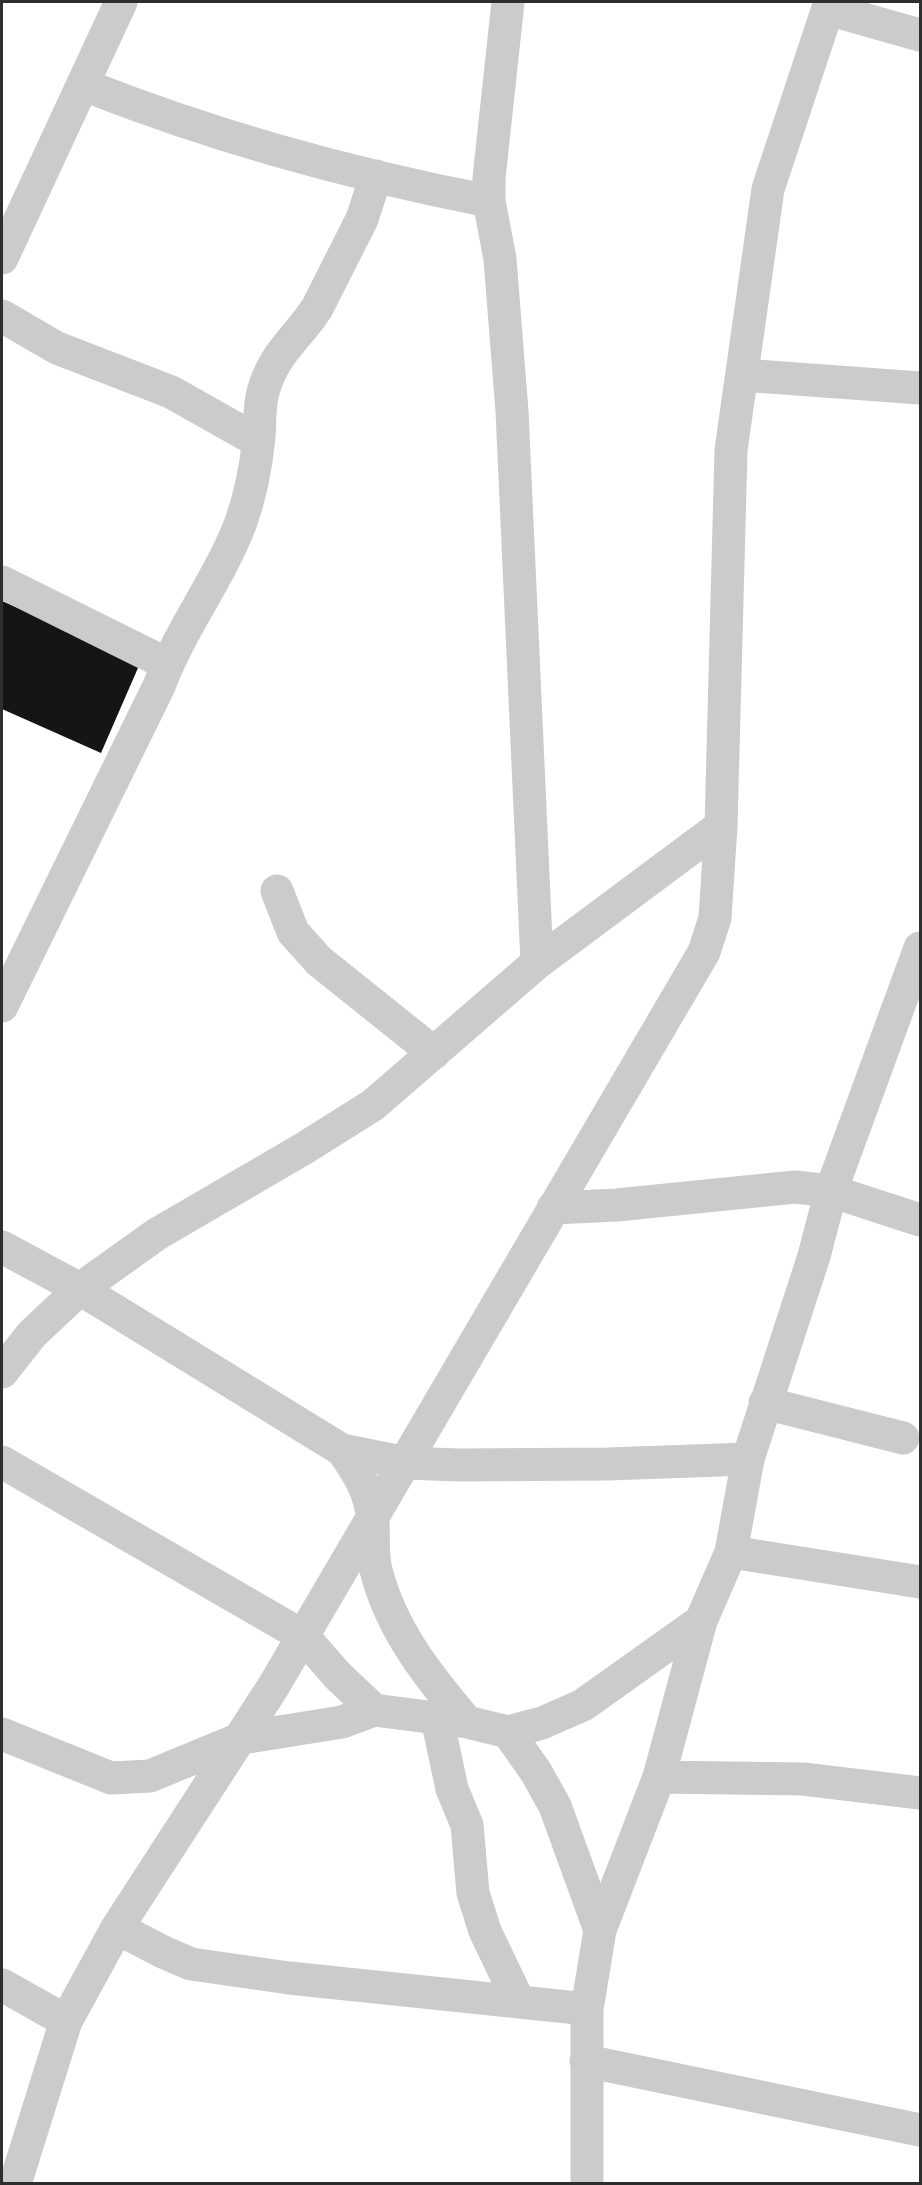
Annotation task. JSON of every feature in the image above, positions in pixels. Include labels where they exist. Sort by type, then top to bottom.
[{"type":"street","points":[[2,258],[84,85],[120,2]]},
{"type":"street","points":[[508,2],[489,178],[489,201],[500,259],[513,411],[537,963]]},
{"type":"street","points":[[15,2184],[66,2020],[117,1928],[185,1819],[242,1738],[406,1463],[553,1208],[679,999],[704,952],[715,918],[721,826],[731,450],[768,189],[829,5],[921,35]]},
{"type":"street","points":[[84,85],[195,127],[376,176],[489,201]]},
{"type":"street","points":[[2,1006],[159,686],[167,664],[196,614],[240,525],[253,486],[263,393],[274,365],[286,344],[309,321],[317,308],[362,219],[376,176]]},
{"type":"street","points":[[2,316],[57,348],[171,392],[258,441]]},
{"type":"street","points":[[742,375],[921,388]]},
{"type":"street","points":[[2,582],[167,664]]},
{"type":"street","points":[[2,1372],[32,1334],[80,1289],[157,1234],[303,1149],[373,1105],[537,963],[721,826]]},
{"type":"street","points":[[277,891],[293,932],[312,954],[434,1053]]},
{"type":"street","points":[[587,2184],[587,2009],[600,1930],[659,1777],[701,1621],[731,1552],[748,1460],[814,1256],[831,1191],[921,948]]},
{"type":"street","points":[[553,1208],[617,1204],[795,1186],[831,1191],[921,1220]]},
{"type":"street","points":[[2,1247],[80,1289],[342,1450],[406,1463],[608,1464],[748,1460]]},
{"type":"street","points":[[765,1403],[903,1437]]},
{"type":"street","points":[[342,1450],[358,1472],[367,1492],[372,1518],[376,1569],[389,1608],[452,1720],[452,1789],[467,1826],[469,1869],[473,1893],[485,1930],[518,2000]]},
{"type":"street","points":[[2,1462],[303,1636],[338,1676],[374,1710]]},
{"type":"street","points":[[731,1552],[921,1582]]},
{"type":"street","points":[[2,1734],[111,1778],[150,1776],[242,1738],[342,1722],[374,1710],[452,1720],[508,1732],[542,1723],[584,1705],[701,1621]]},
{"type":"street","points":[[508,1732],[536,1772],[555,1806],[600,1930]]},
{"type":"street","points":[[150,1776],[185,1819]]},
{"type":"street","points":[[659,1777],[803,1779],[921,1793]]},
{"type":"street","points":[[117,1928],[163,1953],[191,1964],[290,1978],[587,2009]]},
{"type":"street","points":[[2,1985],[66,2020]]},
{"type":"street","points":[[586,2061],[921,2130]]},
{"type":"building","points":[[2,601],[141,661],[101,753],[2,709]]}]
